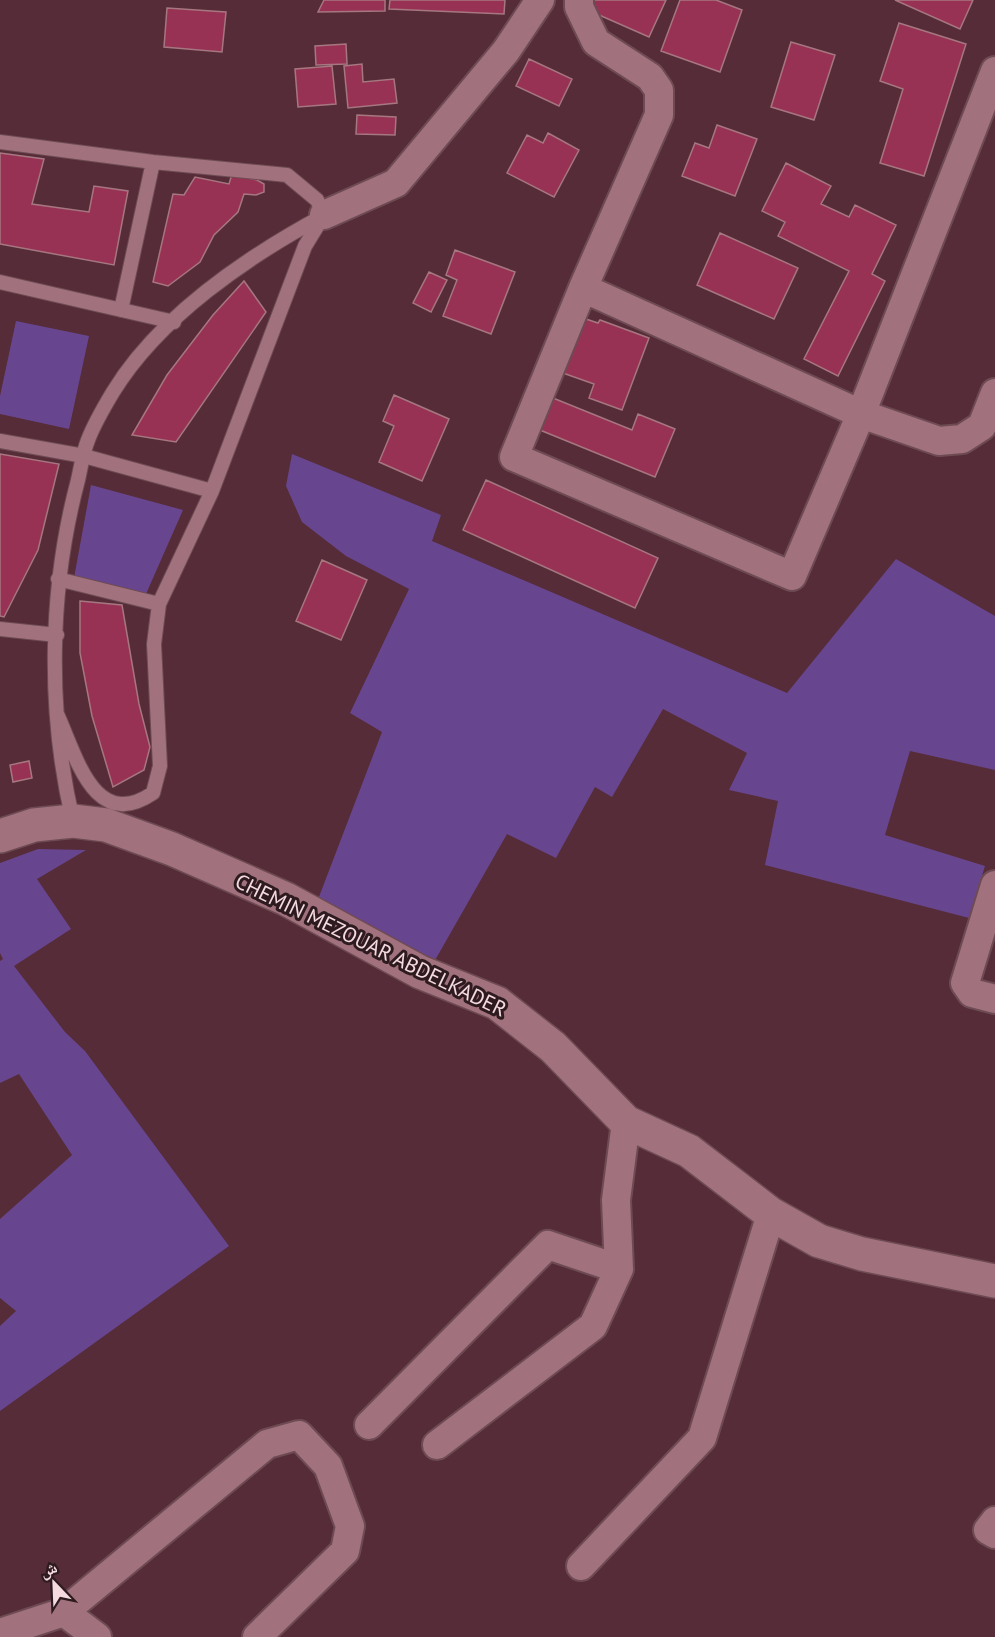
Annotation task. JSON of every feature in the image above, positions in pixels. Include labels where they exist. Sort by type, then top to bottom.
[{"type":"street","points":[[324,215],[396,183],[506,51],[540,0]]},
{"type":"street","points":[[579,0],[579,7],[596,42],[650,77],[659,90],[659,115],[583,288],[514,457],[792,576],[861,414],[995,70]]},
{"type":"street","points":[[583,288],[861,414],[939,441],[962,439],[982,426],[995,393]]},
{"type":"street","name":"CHEMIN MEZOUAR ABDELKADER","points":[[0,836],[34,825],[73,821],[106,825],[172,849],[286,899],[420,972],[497,1002],[553,1047],[626,1122],[689,1151],[739,1187],[771,1214],[819,1240],[862,1254],[995,1281]]},
{"type":"street","points":[[995,885],[965,983],[972,993],[995,999]]},
{"type":"street","points":[[437,1444],[593,1326],[619,1269],[616,1200],[626,1122]]},
{"type":"street","points":[[581,1566],[702,1438],[771,1214]]},
{"type":"street","points":[[369,1425],[548,1245],[619,1269]]},
{"type":"street","points":[[0,1633],[64,1612],[267,1444],[299,1435],[328,1466],[350,1526],[345,1551],[257,1637]]},
{"type":"street","points":[[995,1521],[988,1530],[995,1534]]},
{"type":"street","points":[[64,1612],[97,1637]]},
{"type":"lane","points":[[0,142],[153,162],[287,175],[316,200],[324,215]]},
{"type":"lane","points":[[121,310],[153,162]]},
{"type":"lane","points":[[73,821],[65,786],[57,714],[58,579],[69,512],[87,441],[114,391],[155,339],[211,289],[274,243],[324,215]]},
{"type":"lane","points":[[57,714],[89,784],[101,799],[117,805],[142,800],[153,793],[160,766],[154,644],[159,604],[212,491],[305,246],[324,215]]},
{"type":"lane","points":[[0,282],[174,322]]},
{"type":"lane","points":[[0,441],[84,456],[212,491]]},
{"type":"lane","points":[[58,579],[159,604]]},
{"type":"lane","points":[[0,628],[57,635]]},
{"type":"shaded area","points":[[16,321],[89,336],[69,429],[0,414],[0,396]]},
{"type":"shaded area","points":[[292,454],[441,515],[432,541],[787,693],[896,559],[995,616],[995,770],[910,751],[885,835],[985,866],[969,918],[765,865],[778,801],[729,790],[747,753],[663,709],[612,797],[595,787],[556,858],[507,834],[434,962],[317,902],[382,732],[350,713],[409,589],[346,556],[302,522],[286,486]]},
{"type":"shaded area","points":[[91,485],[183,510],[146,594],[74,578]]},
{"type":"shaded area","points":[[38,849],[86,850],[37,879],[71,929],[14,966],[65,1032],[85,1051],[229,1246],[0,1411],[0,1326],[16,1311],[0,1298],[0,1219],[72,1155],[19,1074],[0,1083],[0,961],[3,959],[0,953],[0,863]]},
{"type":"building","points":[[324,0],[385,0],[385,11],[318,12]]},
{"type":"building","points":[[390,0],[505,0],[504,14],[389,9]]},
{"type":"building","points":[[584,0],[666,0],[649,37],[581,7]]},
{"type":"building","points":[[680,0],[716,0],[742,10],[720,72],[661,51]]},
{"type":"building","points":[[895,0],[973,0],[960,29]]},
{"type":"building","points":[[167,8],[226,12],[222,52],[164,47]]},
{"type":"building","points":[[899,23],[966,44],[924,176],[880,163],[903,89],[880,81]]},
{"type":"building","points":[[791,42],[835,55],[814,120],[771,107]]},
{"type":"building","points":[[346,44],[347,64],[316,65],[315,46]]},
{"type":"building","points":[[529,59],[572,79],[559,106],[516,86]]},
{"type":"building","points":[[362,64],[363,82],[394,79],[397,103],[348,108],[344,66]]},
{"type":"building","points":[[332,66],[336,104],[298,107],[295,69]]},
{"type":"building","points":[[357,115],[396,117],[395,135],[356,134]]},
{"type":"building","points":[[717,125],[757,139],[735,196],[682,176],[695,143],[709,148]]},
{"type":"building","points":[[548,133],[579,150],[554,197],[507,173],[527,135],[543,143]]},
{"type":"building","points":[[0,153],[44,159],[32,204],[89,212],[94,186],[128,191],[114,265],[0,244]]},
{"type":"building","points":[[786,163],[831,186],[821,204],[849,217],[855,205],[896,225],[872,274],[885,281],[838,376],[804,359],[849,271],[778,236],[785,222],[762,211]]},
{"type":"building","points":[[232,174],[257,180],[264,184],[264,192],[256,195],[244,194],[238,212],[214,235],[200,262],[168,286],[153,282],[173,194],[184,195],[195,177],[229,184]]},
{"type":"building","points":[[720,233],[798,268],[774,319],[697,285]]},
{"type":"building","points":[[455,250],[515,272],[491,334],[443,316],[457,280],[446,275]]},
{"type":"building","points":[[429,272],[447,280],[431,312],[413,303]]},
{"type":"building","points":[[244,281],[266,312],[176,442],[132,435],[167,375],[213,315]]},
{"type":"building","points":[[580,317],[598,323],[600,320],[649,338],[622,410],[589,398],[594,384],[560,372]]},
{"type":"building","points":[[394,395],[449,419],[422,481],[379,462],[394,426],[383,421]]},
{"type":"building","points":[[548,396],[632,430],[638,414],[675,429],[655,477],[535,428]]},
{"type":"building","points":[[0,454],[59,464],[38,550],[4,617],[0,616]]},
{"type":"building","points":[[486,480],[658,558],[635,608],[463,530]]},
{"type":"building","points":[[322,560],[367,580],[341,640],[296,621]]},
{"type":"building","points":[[80,601],[122,605],[139,704],[150,747],[144,770],[113,787],[92,716],[80,653]]},
{"type":"building","points":[[29,761],[32,778],[13,782],[10,765]]}]
